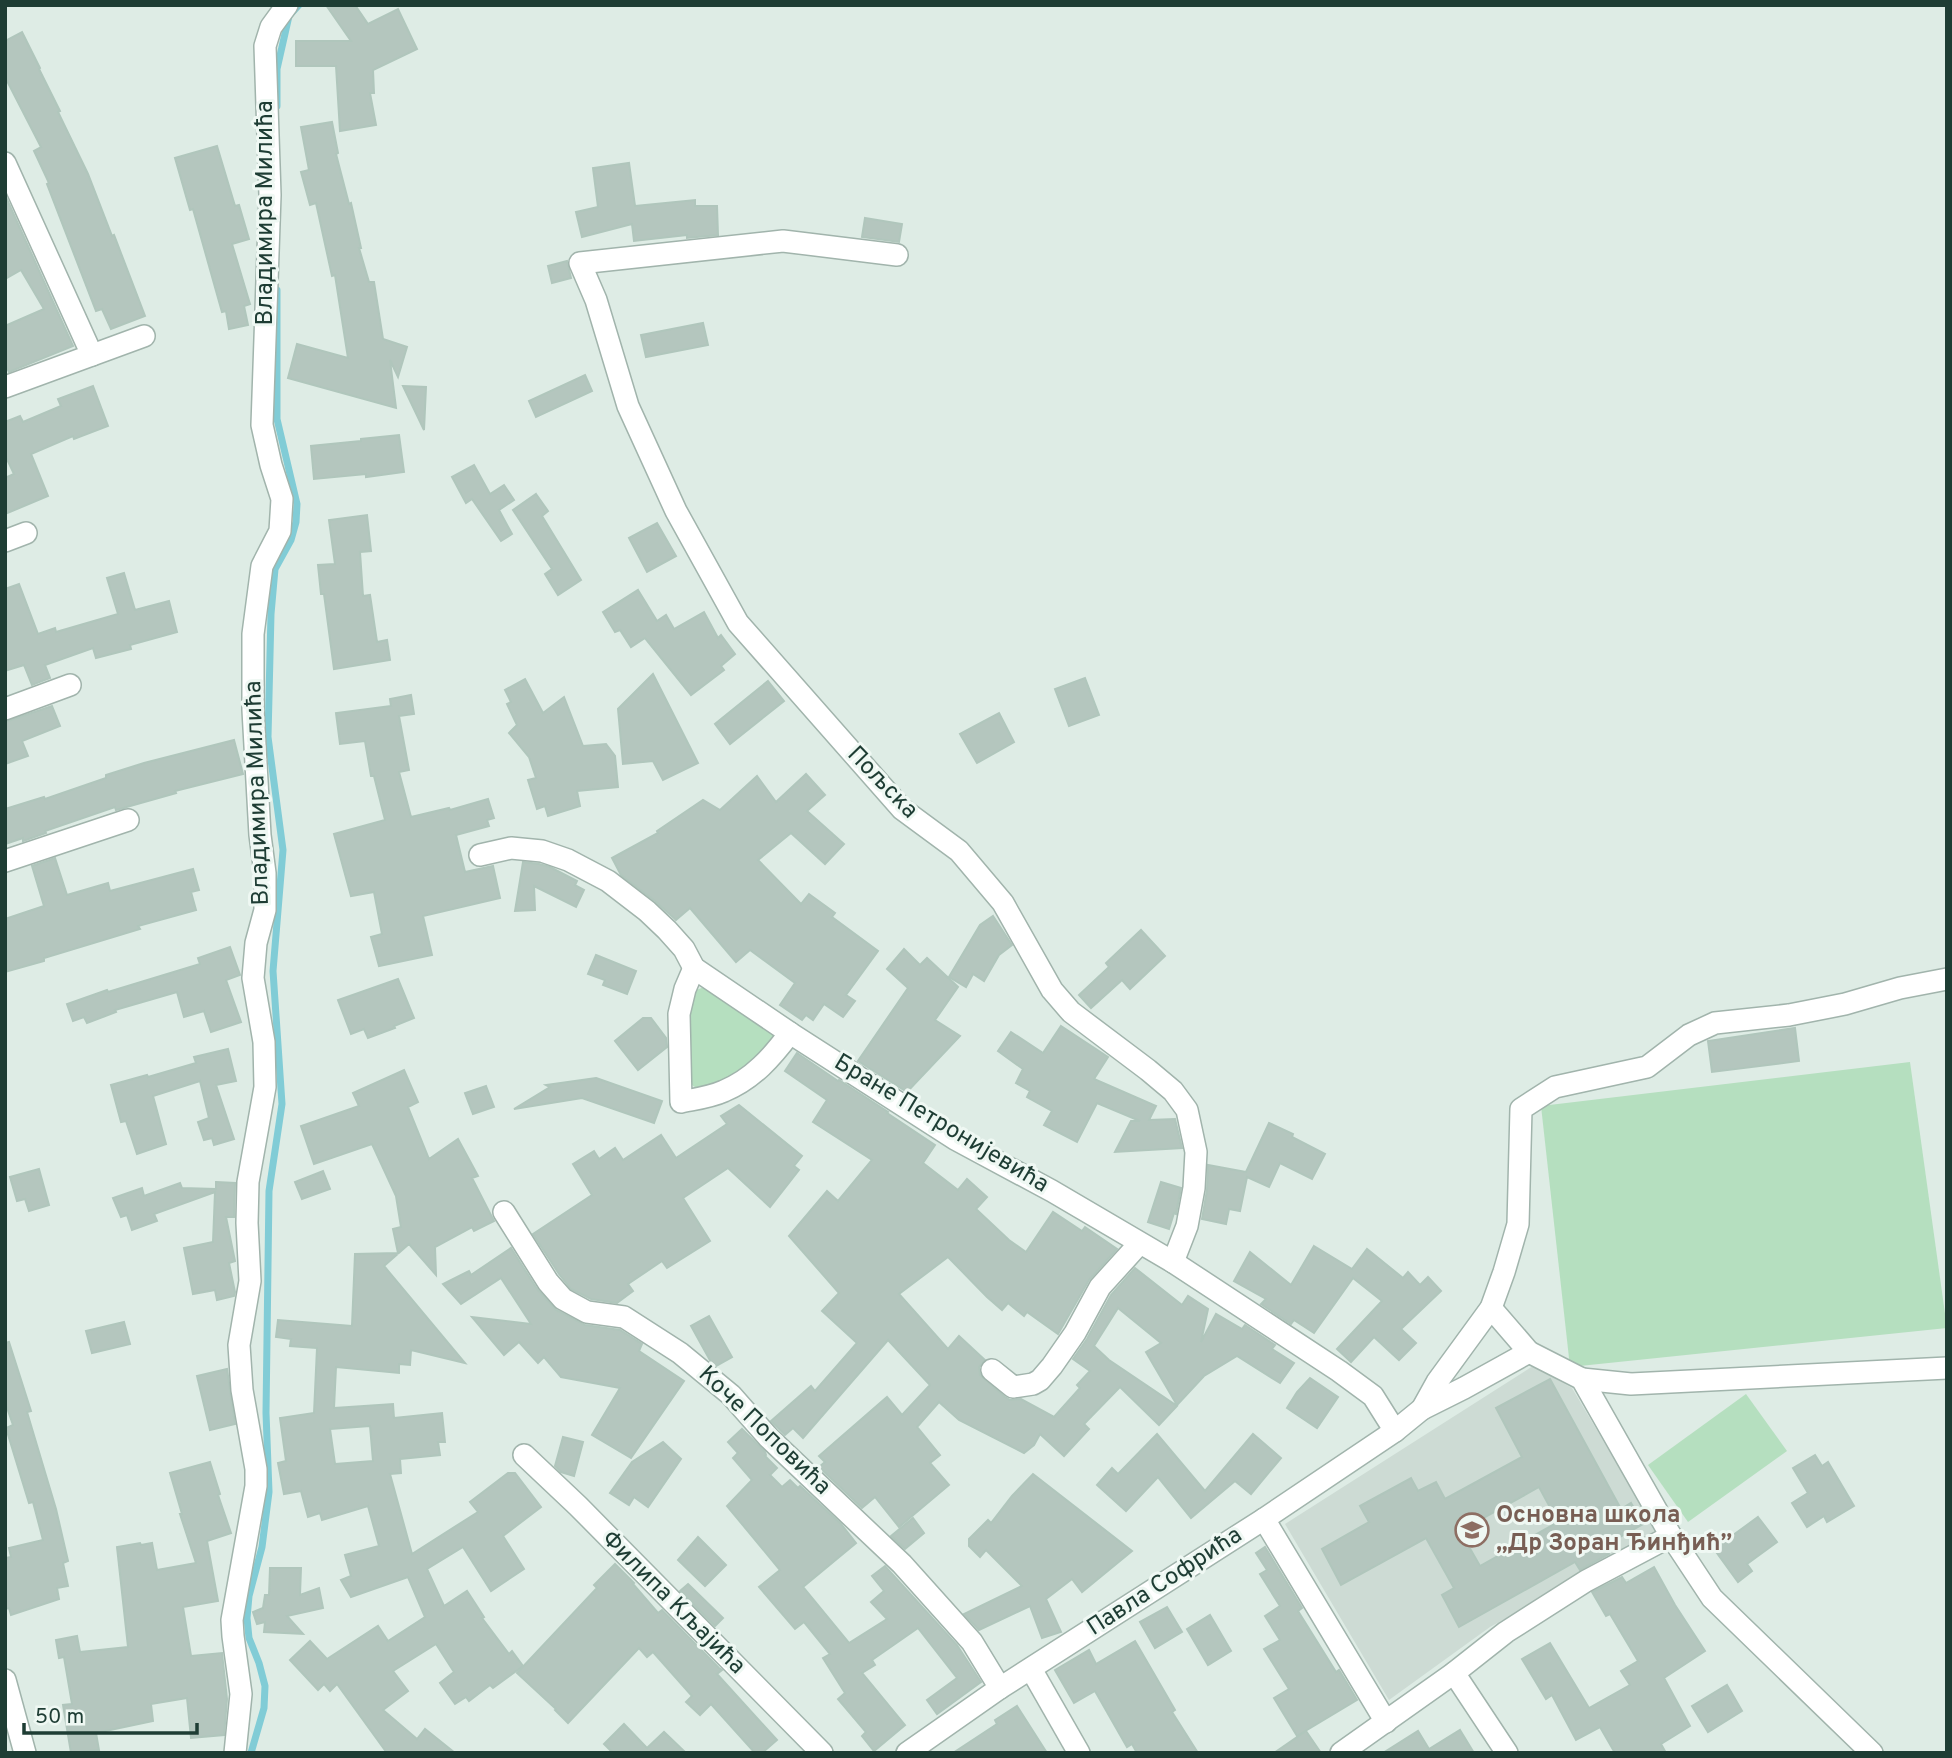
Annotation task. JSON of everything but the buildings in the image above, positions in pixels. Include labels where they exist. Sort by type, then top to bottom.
[{"type":"street","name":"Владимира Милића","points":[[235,1753],[241,1694],[232,1620],[256,1486],[256,1469],[242,1390],[239,1345],[250,1281],[248,1182],[265,1087],[264,1042],[253,978],[256,943],[265,910],[265,873],[260,835],[253,710],[253,635],[262,566],[280,531],[282,499],[262,425],[270,195],[265,46],[271,27],[287,5]]},
{"type":"street","points":[[5,163],[92,355]]},
{"type":"street","name":"Пољска","points":[[897,255],[783,240],[580,263],[596,300],[628,406],[676,511],[738,623],[902,809],[959,851],[1003,903],[1052,990],[1071,1012],[1173,1091],[1187,1110],[1196,1152],[1194,1188],[1187,1226],[1173,1262]]},
{"type":"street","points":[[5,387],[144,336]]},
{"type":"street","points":[[5,541],[26,533]]},
{"type":"street","points":[[5,709],[71,685]]},
{"type":"street","points":[[5,861],[128,820]]},
{"type":"street","name":"Бране Петронијевића","points":[[480,855],[503,849],[527,849],[555,855],[588,870],[626,893],[684,950],[694,968],[955,1139],[1052,1191],[1173,1262],[1355,1382],[1373,1396],[1395,1431]]},
{"type":"street","points":[[694,968],[679,1014],[681,1102],[723,1092],[743,1081],[769,1060],[790,1033]]},
{"type":"street","name":"Павла Софрића","points":[[1422,1409],[1437,1382],[1491,1308],[1504,1272],[1518,1224],[1521,1108],[1555,1087],[1647,1067],[1689,1035],[1715,1023],[1789,1015],[1947,979]]},
{"type":"street","name":"Коче Поповића","points":[[504,1212],[548,1282],[563,1299],[587,1312],[624,1317],[680,1353],[731,1395],[769,1438],[902,1564],[972,1642],[1000,1688]]},
{"type":"street","points":[[992,1370],[1013,1387],[1040,1380],[1063,1352],[1100,1287],[1139,1244]]},
{"type":"street","points":[[1491,1308],[1529,1352],[1582,1379],[1631,1384],[1947,1368]]},
{"type":"street","name":"Павла Софрића","points":[[907,1753],[1000,1688],[1264,1519],[1395,1431],[1422,1409],[1529,1352]]},
{"type":"street","points":[[1582,1379],[1671,1536],[1712,1598],[1872,1753]]},
{"type":"street","name":"Филипа Кљајића","points":[[524,1455],[578,1506],[822,1753]]},
{"type":"street","points":[[1264,1519],[1385,1723]]},
{"type":"street","points":[[1341,1753],[1454,1673],[1506,1632],[1586,1581],[1671,1536]]},
{"type":"street","points":[[1031,1669],[1079,1753]]},
{"type":"street","points":[[1454,1673],[1507,1753]]},
{"type":"street","points":[[5,1680],[25,1753]]},
{"type":"shaded area","name":"Основна школа „Др Зоран Ђинђић”","points":[[1533,1366],[1572,1388],[1659,1535],[1490,1627],[1389,1700],[1285,1524]]},
{"type":"green space","points":[[704,987],[775,1035],[760,1055],[731,1079],[699,1089],[688,1080],[687,1013],[694,991]]},
{"type":"green space","points":[[1910,1062],[1947,1328],[1570,1367],[1541,1106]]},
{"type":"green space","points":[[1746,1394],[1787,1451],[1688,1522],[1648,1465]]},
{"type":"waterway","points":[[277,106],[277,69],[289,16],[299,5]]},
{"type":"waterway","points":[[251,1753],[264,1708],[265,1686],[249,1638],[247,1618],[249,1596],[262,1547],[269,1492],[266,1413],[269,1191],[282,1104],[273,971],[283,850],[268,737],[271,614],[275,569],[291,540],[297,504],[277,419],[277,290]]},
{"type":"place","name":"Основна школа „Др Зоран Ђинђић”","points":[[1472,1530]]}]
